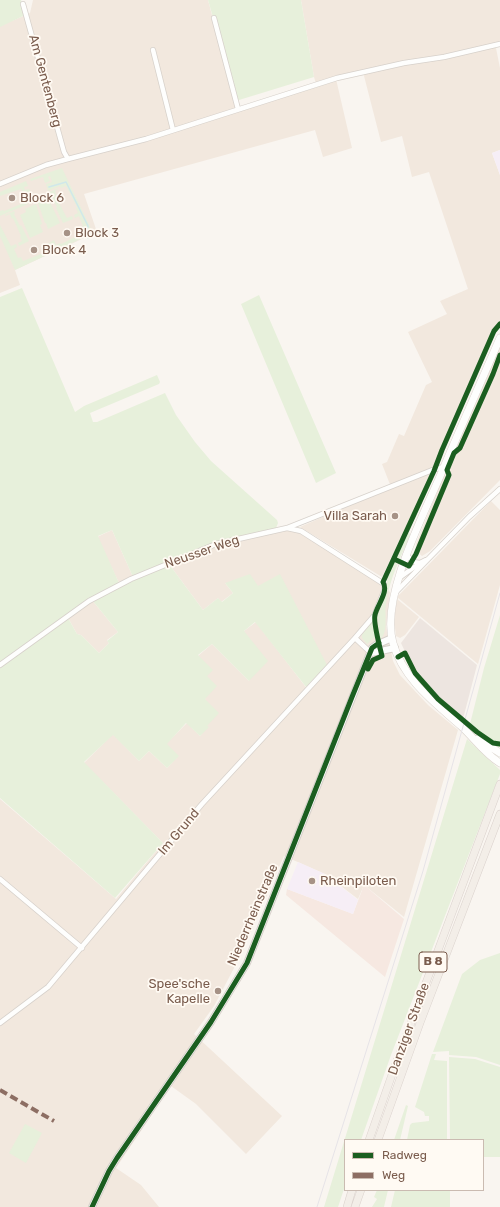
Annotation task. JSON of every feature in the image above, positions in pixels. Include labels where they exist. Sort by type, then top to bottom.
[{"type":"main road","points":[[500,338],[406,554],[394,593],[391,616],[392,638],[395,648],[401,664],[410,677],[434,703],[471,735],[490,756],[500,763]]},
{"type":"main road","points":[[471,735],[500,753]]},
{"type":"main road","points":[[491,748],[500,749]]},
{"type":"main road","name":"Danziger Straße","points":[[369,1139],[500,784]]},
{"type":"main road","name":"Danziger Straße","points":[[378,1139],[422,1016],[500,814]]},
{"type":"main road","points":[[346,1207],[352,1191]]},
{"type":"main road","points":[[355,1207],[361,1191]]},
{"type":"street","name":"Am Gentenberg","points":[[23,4],[64,152],[68,158]]},
{"type":"street","points":[[214,18],[238,109]]},
{"type":"street","points":[[0,184],[46,165],[68,158],[146,139],[238,109],[361,72],[404,63],[444,57],[500,44]]},
{"type":"street","points":[[153,50],[173,130]]},
{"type":"street","name":"Neusser Weg","points":[[0,665],[89,601],[131,579],[221,543],[287,528],[435,468],[444,467]]},
{"type":"street","points":[[394,593],[469,517],[500,489]]},
{"type":"street","points":[[287,528],[301,531],[383,582],[385,585],[384,591],[377,611],[355,638],[371,653],[395,648]]},
{"type":"street","points":[[406,554],[416,563],[420,563]]},
{"type":"street","points":[[399,578],[420,563],[428,560]]},
{"type":"street","name":"Im Grund","points":[[0,1023],[48,987],[202,804],[355,638]]},
{"type":"street","name":"Niederrheinstraße","points":[[92,1207],[109,1171],[120,1153],[211,1022],[247,963],[372,648],[392,638]]},
{"type":"street","points":[[0,879],[82,948]]},
{"type":"shaded area","points":[[33,0],[208,0],[236,106],[240,109],[317,87],[301,0],[500,0],[500,42],[497,43],[496,48],[500,68],[500,150],[492,153],[500,175],[500,321],[436,464],[382,577],[300,527],[391,487],[382,464],[387,462],[399,434],[404,436],[426,385],[432,382],[408,332],[447,314],[440,301],[468,289],[429,172],[412,177],[402,136],[381,142],[363,72],[336,79],[352,148],[323,157],[315,130],[84,194],[97,232],[15,270],[20,285],[0,293],[0,26],[30,13]]},
{"type":"shaded area","points":[[500,150],[500,175],[492,153]]},
{"type":"shaded area","points":[[500,345],[500,480],[430,551],[422,556],[417,552],[416,544],[445,472]]},
{"type":"shaded area","points":[[491,501],[500,510],[500,585],[478,664],[397,597]]},
{"type":"shaded area","points":[[112,530],[133,577],[119,583],[97,537]]},
{"type":"shaded area","points":[[290,530],[299,533],[376,580],[390,592],[386,626],[393,661],[400,675],[428,705],[458,730],[404,917],[364,885],[358,899],[325,874],[284,856],[242,953],[214,1006],[194,1034],[282,1116],[246,1154],[196,1104],[171,1086],[116,1168],[141,1185],[159,1207],[0,1207],[0,799],[116,899],[163,843],[84,763],[113,734],[139,761],[149,751],[167,768],[178,756],[166,744],[187,723],[200,736],[207,726],[205,699],[207,676],[198,656],[212,644],[249,681],[244,631],[256,622],[308,690],[328,667],[258,586],[225,583],[233,593],[221,602],[218,598],[203,610],[169,564],[227,543]]},
{"type":"shaded area","points":[[397,599],[419,617],[405,635],[400,638],[396,636],[394,620]]},
{"type":"shaded area","points":[[92,600],[118,632],[107,640],[109,643],[99,653],[81,635],[77,634],[68,618]]},
{"type":"shaded area","points":[[420,618],[477,665],[463,719],[432,692],[415,673],[401,643]]},
{"type":"shaded area","name":"Rheinpiloten","points":[[298,862],[325,874],[358,900],[353,914],[287,889]]},
{"type":"shaded area","points":[[364,885],[404,919],[385,977],[286,895],[287,889],[353,914]]},
{"type":"green space","points":[[0,0],[21,0],[25,15],[0,27]]},
{"type":"green space","points":[[208,0],[301,0],[314,77],[239,100],[236,98]]},
{"type":"green space","points":[[62,168],[93,233],[15,270],[0,236],[0,225],[11,246],[16,244],[17,247],[14,249],[18,258],[21,257],[23,261],[46,252],[50,249],[48,244],[54,240],[56,245],[61,244],[83,232],[81,227],[83,226],[79,216],[75,218],[74,215],[78,213],[77,207],[66,186],[61,188],[60,186],[48,191],[46,184],[52,182],[50,176],[48,177],[50,181],[45,183],[43,177],[31,181],[30,179]]},
{"type":"green space","points":[[26,181],[28,186],[24,187],[25,190],[29,189],[31,192],[27,194],[30,203],[25,193],[23,193],[21,189],[0,196],[0,192]]},
{"type":"green space","points":[[59,188],[55,191],[59,203],[67,218],[72,216],[73,219],[63,223],[49,192]]},
{"type":"green space","points":[[25,195],[28,204],[0,216],[0,211],[4,211],[21,204],[21,202],[25,200]]},
{"type":"green space","points":[[48,198],[60,223],[48,229],[38,203]]},
{"type":"green space","points":[[36,204],[42,224],[40,225],[43,232],[30,238],[20,215],[26,212],[25,209]]},
{"type":"green space","points":[[14,211],[20,226],[21,225],[29,241],[19,246],[18,243],[22,241],[21,236],[13,218],[12,219],[10,214],[5,216]]},
{"type":"green space","points":[[22,288],[75,412],[84,406],[157,375],[160,382],[159,384],[90,413],[93,422],[97,422],[165,393],[176,415],[195,442],[211,461],[277,520],[278,523],[276,528],[215,542],[133,577],[112,530],[98,536],[119,583],[0,665],[0,297]]},
{"type":"green space","points":[[259,295],[336,473],[316,483],[241,304]]},
{"type":"green space","points":[[408,533],[411,534],[390,586],[386,604],[385,628],[383,636],[380,640],[377,615],[387,593],[387,579]]},
{"type":"green space","points":[[169,564],[203,610],[218,598],[222,602],[233,593],[225,583],[250,574],[258,586],[280,574],[327,665],[306,687],[255,622],[244,631],[268,661],[249,681],[212,644],[198,655],[213,670],[207,676],[217,686],[205,699],[219,713],[207,726],[209,727],[200,736],[186,723],[167,744],[179,756],[167,768],[149,751],[139,761],[113,735],[84,762],[163,843],[115,898],[0,798],[0,667],[68,618],[77,634],[81,635],[99,653],[109,643],[107,641],[118,632],[92,600]]},
{"type":"green space","points":[[500,615],[500,747],[492,745],[469,728],[484,668]]},
{"type":"green space","points":[[371,622],[375,623],[376,636],[367,644],[362,638],[362,634]]},
{"type":"green space","points":[[467,739],[500,770],[500,774],[391,1055],[361,1139],[345,1139]]},
{"type":"green space","points":[[500,953],[500,1065],[476,1057],[449,1055],[449,1051],[433,1052],[462,974],[480,960]]},
{"type":"green space","points":[[432,1054],[436,1054],[434,1060],[447,1061],[447,1139],[407,1139],[410,1125],[412,1123],[429,1121],[429,1116],[425,1116],[424,1112],[415,1107]]},
{"type":"green space","points":[[449,1057],[475,1059],[500,1067],[500,1157],[484,1157],[484,1139],[450,1139]]},
{"type":"green space","points":[[406,1105],[408,1106],[400,1139],[394,1139]]},
{"type":"green space","points":[[25,1124],[42,1133],[26,1163],[9,1153]]},
{"type":"green space","points":[[344,1142],[344,1189],[338,1207],[324,1207]]},
{"type":"green space","points":[[377,1191],[388,1191],[384,1207],[372,1207],[377,1199],[374,1197]]},
{"type":"green space","points":[[395,1191],[450,1191],[450,1207],[391,1207]]},
{"type":"waterway","points":[[49,187],[66,182],[88,226],[86,233],[88,238]]},
{"type":"tram line","points":[[317,1207],[423,871],[500,593]]},
{"type":"marked path","points":[[0,1090],[54,1121]]},
{"type":"cycle path","points":[[368,669],[373,660],[382,656],[377,635],[375,615],[385,590],[383,582],[434,471],[494,331],[500,324]]},
{"type":"cycle path","points":[[394,559],[409,566],[416,554],[449,475],[447,470],[454,453],[460,448],[500,355]]},
{"type":"cycle path","points":[[92,1207],[109,1171],[117,1158],[211,1022],[247,963],[372,648],[379,643]]},
{"type":"cycle path","points":[[398,657],[405,653],[415,673],[438,699],[477,732],[493,743],[500,744]]},
{"type":"place","name":"Block 6","points":[[12,198]]},
{"type":"place","name":"Block 3","points":[[67,233]]},
{"type":"place","name":"Block 4","points":[[34,250]]},
{"type":"place","name":"Villa Sarah","points":[[395,516]]},
{"type":"place","name":"Rheinpiloten","points":[[312,881]]},
{"type":"place","name":"Spee'sche Kapelle","points":[[218,991]]}]
